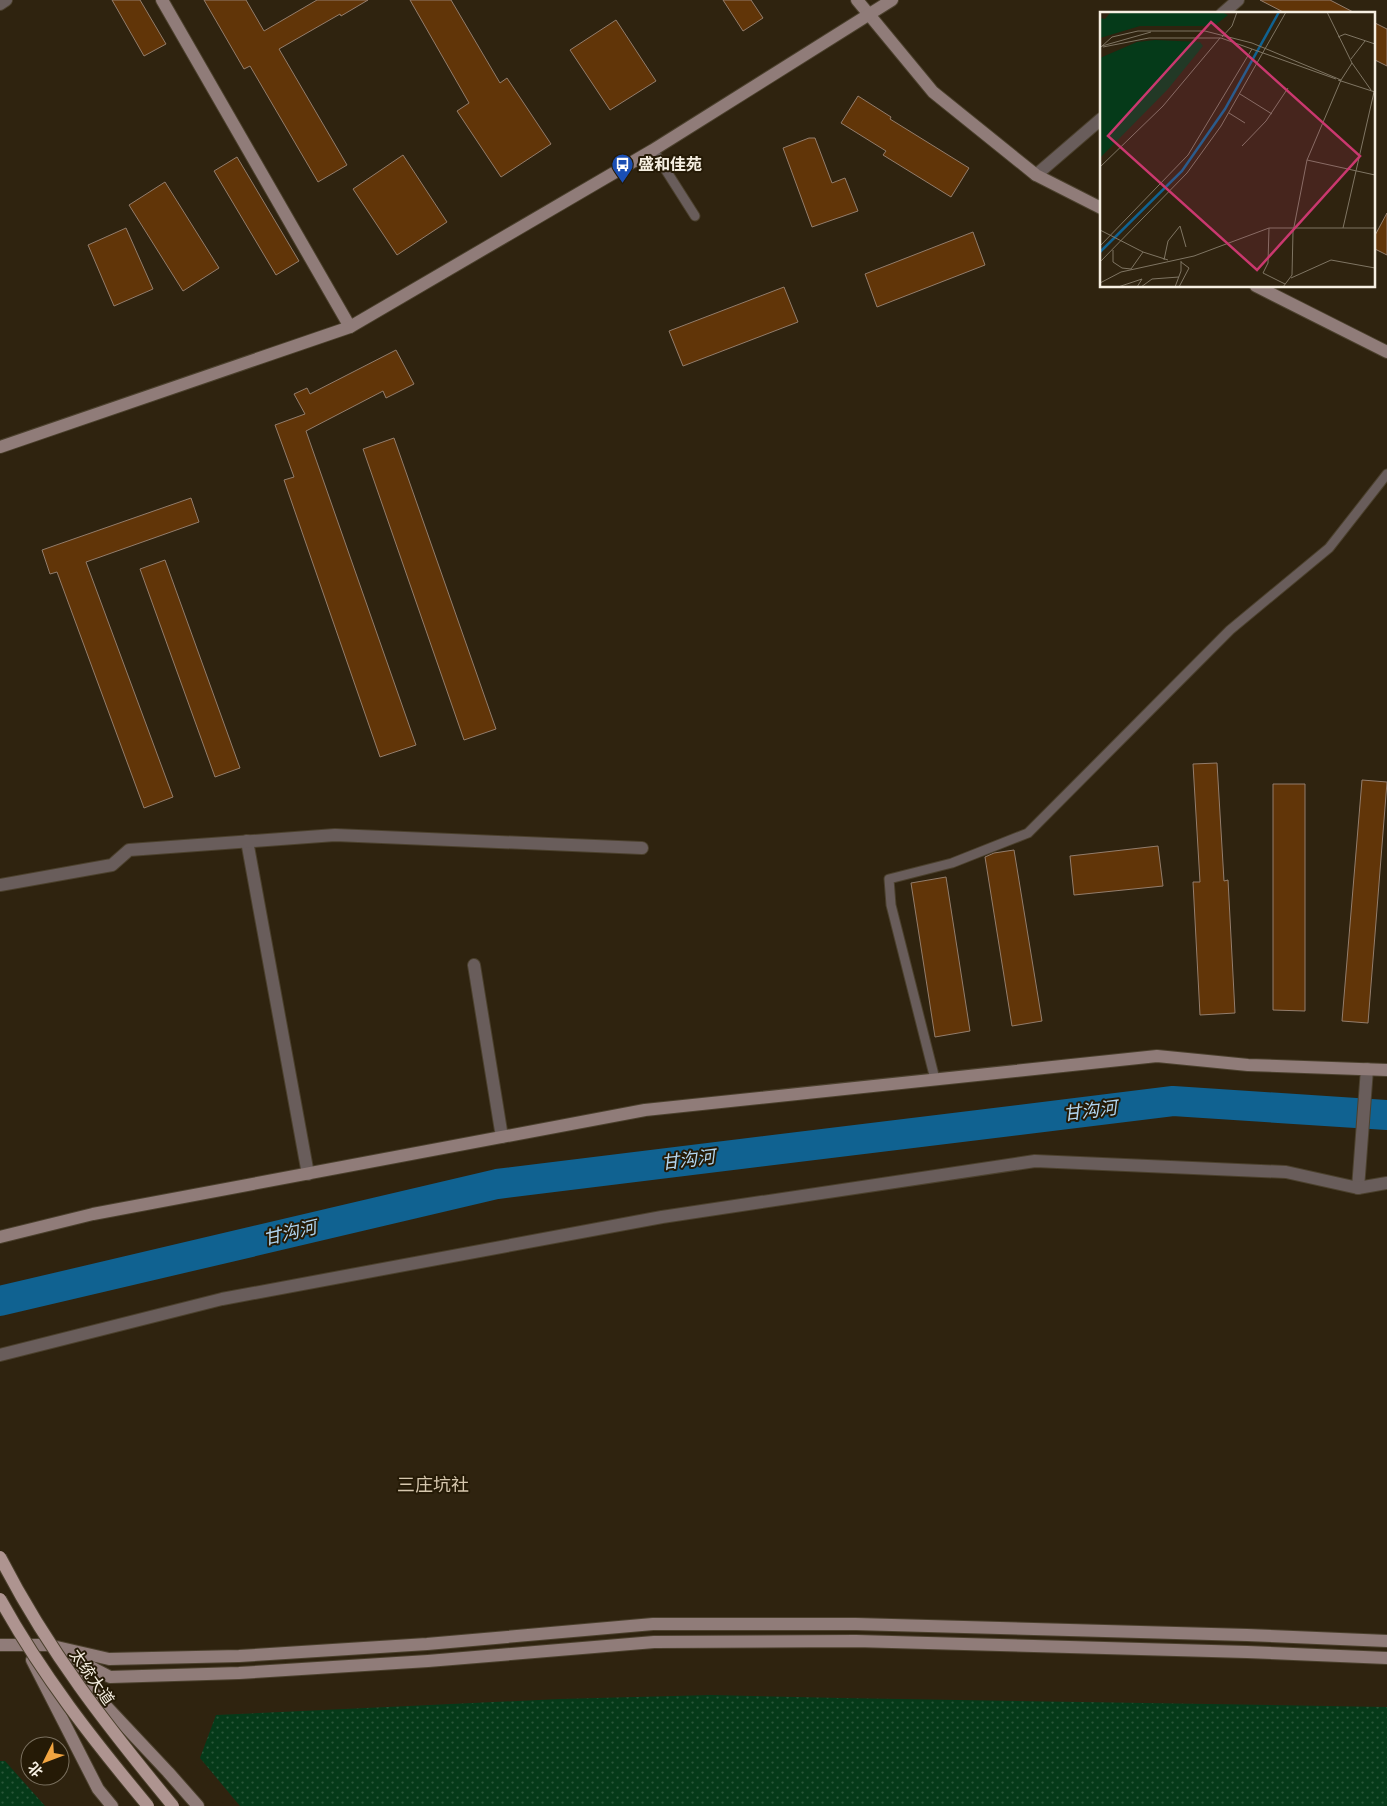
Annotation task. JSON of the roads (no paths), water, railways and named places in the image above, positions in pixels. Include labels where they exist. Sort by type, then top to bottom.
[{"type":"main road","name":"太统大道","points":[[0,1557],[29,1610],[80,1689],[173,1806]]},
{"type":"main road","points":[[0,1599],[37,1661],[64,1700],[92,1739],[148,1806]]},
{"type":"street","points":[[0,4],[6,0]]},
{"type":"street","points":[[162,0],[350,327]]},
{"type":"street","points":[[858,0],[933,92],[1036,175],[1100,207]]},
{"type":"street","points":[[0,447],[350,327],[653,150],[892,0]]},
{"type":"street","points":[[1224,12],[1238,0]]},
{"type":"street","points":[[1036,175],[1100,120]]},
{"type":"street","points":[[1260,288],[1387,352]]},
{"type":"street","points":[[0,885],[112,865],[129,850],[335,835],[642,848]]},
{"type":"street","points":[[247,841],[308,1174]]},
{"type":"street","points":[[474,965],[502,1137]]},
{"type":"street","points":[[0,1237],[93,1214],[645,1110],[1157,1056],[1248,1065],[1387,1070]]},
{"type":"street","points":[[1358,1188],[1368,1069]]},
{"type":"street","points":[[0,1356],[222,1299],[662,1217],[1035,1161],[1286,1172],[1358,1188],[1387,1183]]},
{"type":"street","points":[[0,1549],[48,1645],[198,1806]]},
{"type":"street","points":[[0,1610],[24,1644],[98,1790],[112,1806]]},
{"type":"street","points":[[0,1645],[48,1645],[109,1659],[238,1656],[427,1644],[653,1624],[856,1624],[1247,1635],[1387,1641]]},
{"type":"street","points":[[48,1645],[110,1677],[259,1672],[428,1661],[654,1642],[856,1642],[1247,1652],[1387,1658]]},
{"type":"lane","points":[[653,150],[695,216]]},
{"type":"lane","points":[[935,1079],[891,905],[889,879],[952,863],[1028,833],[1230,630],[1328,548],[1387,474]]},
{"type":"waterway","name":"甘沟河","points":[[0,1301],[497,1184],[1173,1101],[1387,1115]]},
{"type":"place","name":"盛和佳苑","points":[[622,183]]},
{"type":"district","name":"三庄坑社","points":[[433,1485]]}]
